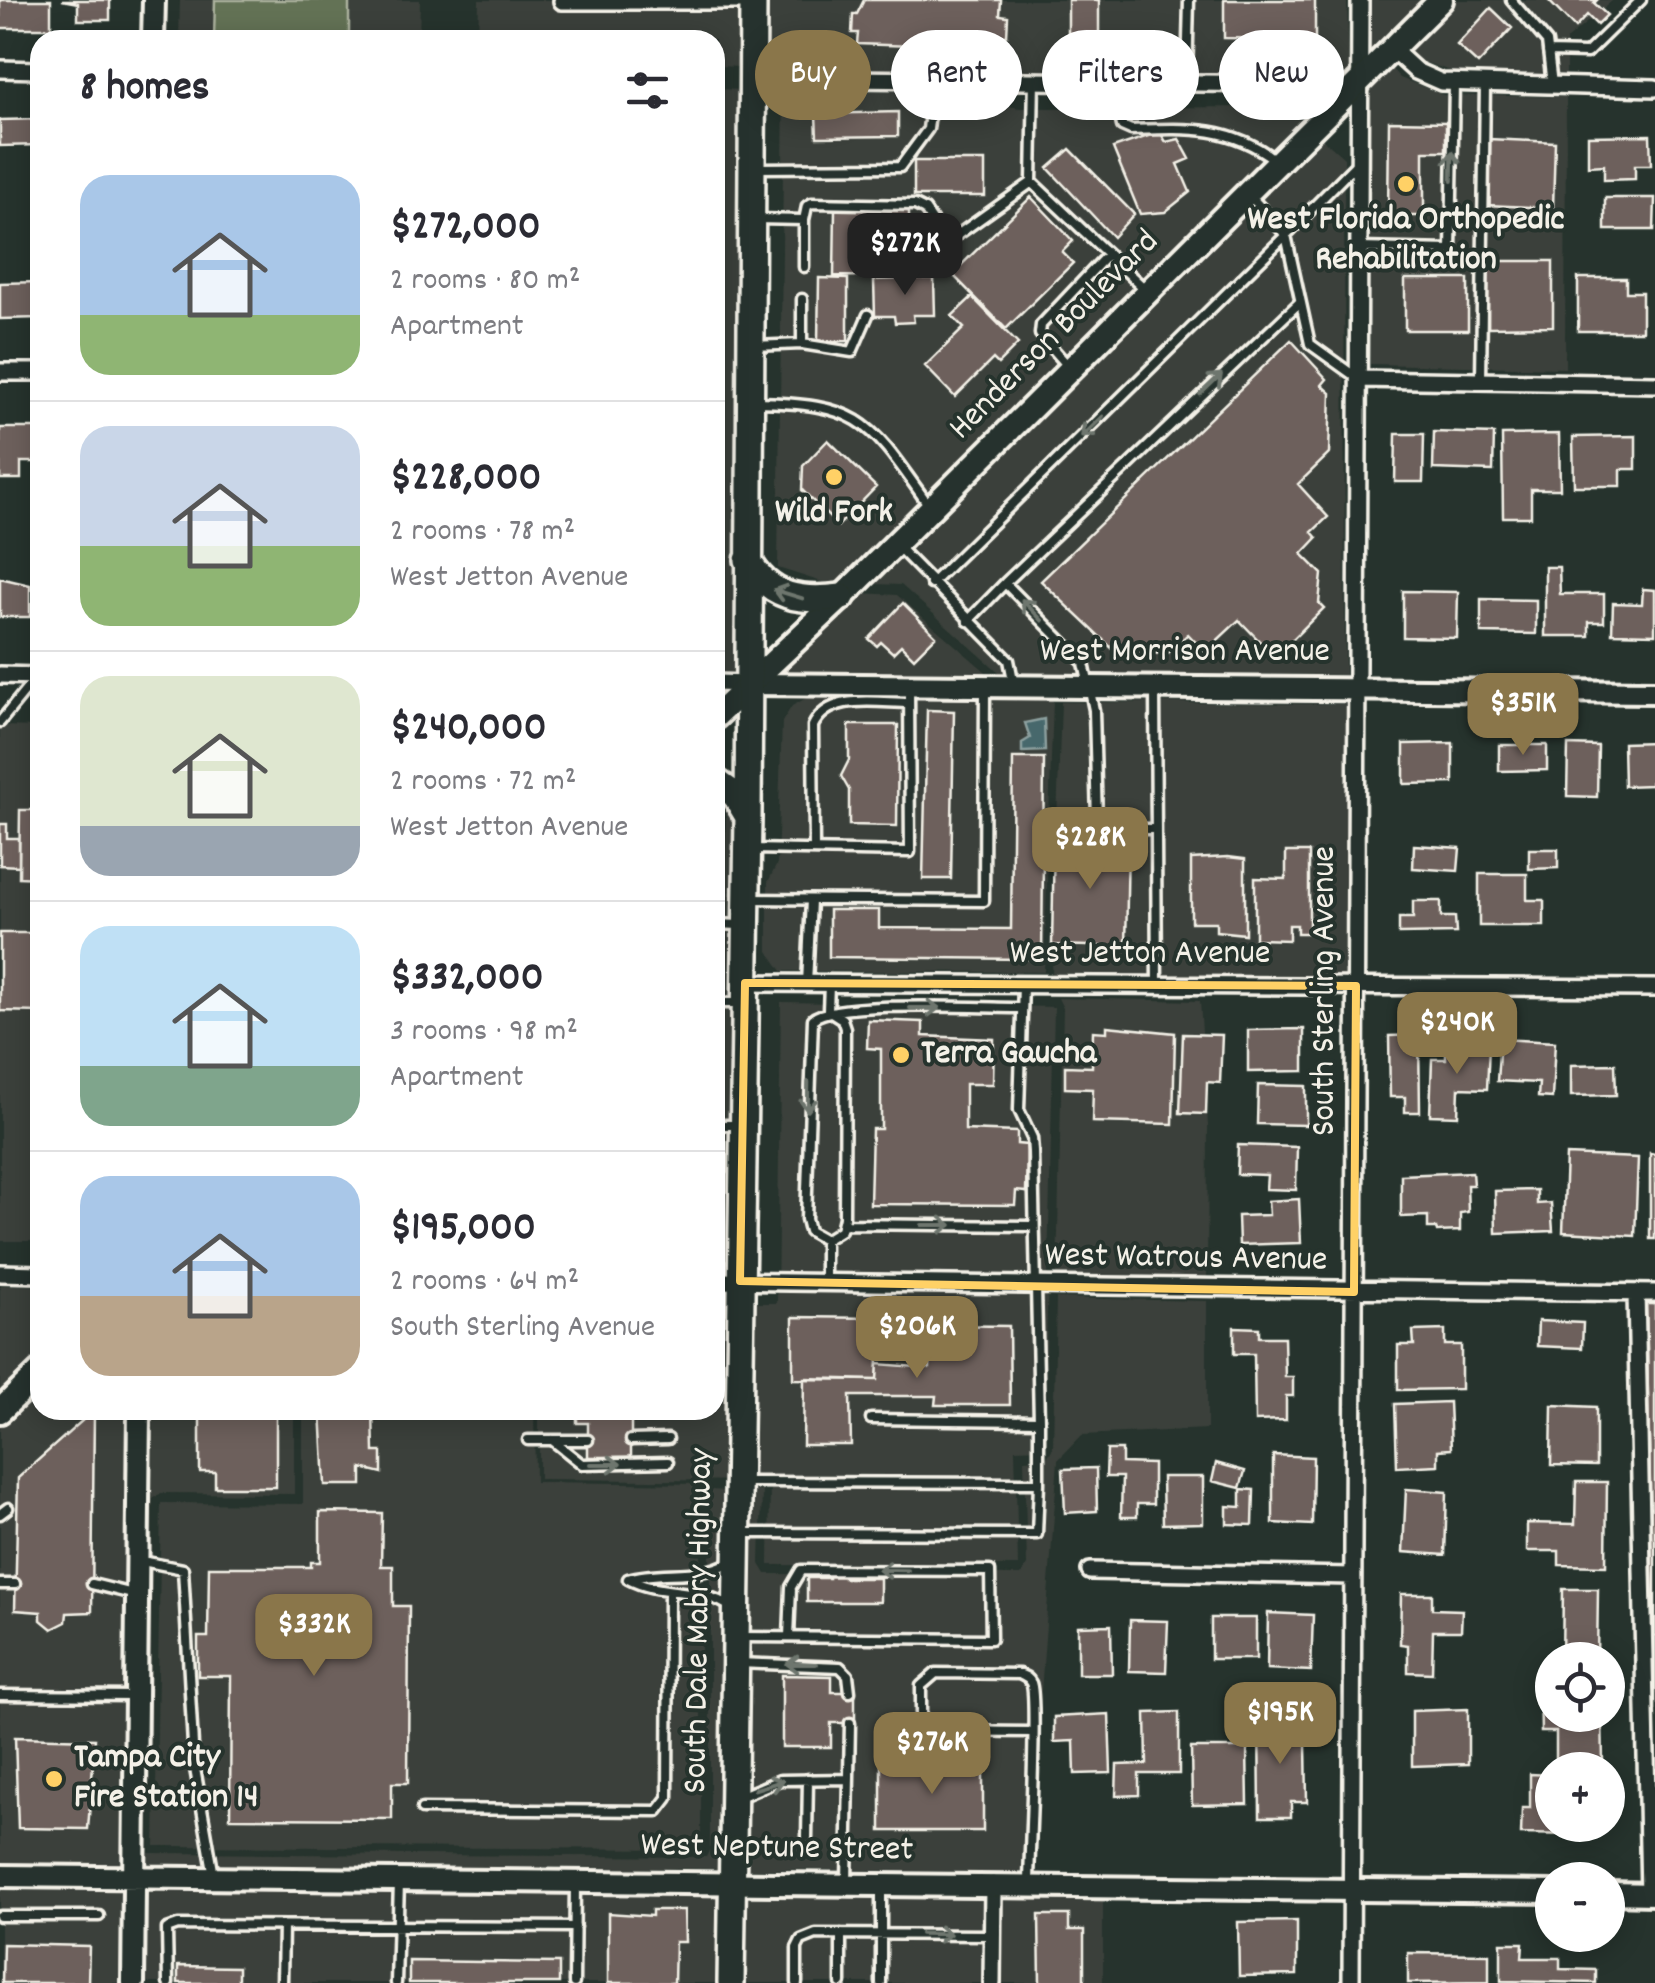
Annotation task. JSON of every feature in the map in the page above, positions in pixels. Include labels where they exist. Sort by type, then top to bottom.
[{"type":"main road","name":"South Dale Mabry Highway","points":[[731,1983],[736,1482],[728,1281],[742,1125],[748,818],[753,0]]},
{"type":"main road","name":"Henderson Boulevard","points":[[1344,97],[1441,0]]},
{"type":"main road","name":"Henderson Boulevard","points":[[725,707],[842,597],[1320,120]]},
{"type":"main road","points":[[748,560],[758,578],[790,598],[842,597]]},
{"type":"main road","points":[[725,788],[735,795],[748,818]]},
{"type":"main road","points":[[0,1411],[30,1382]]},
{"type":"street","points":[[153,30],[154,0]]},
{"type":"street","points":[[562,0],[753,0]]},
{"type":"street","name":"South Sterling Avenue","points":[[1351,1983],[1360,0]]},
{"type":"street","points":[[1392,49],[1427,79],[1655,88]]},
{"type":"street","points":[[0,69],[30,70]]},
{"type":"street","points":[[752,78],[891,78]]},
{"type":"street","points":[[1022,79],[1042,79]]},
{"type":"street","points":[[0,372],[30,372]]},
{"type":"street","points":[[1360,379],[1655,384]]},
{"type":"street","points":[[0,675],[30,676]]},
{"type":"street","name":"West Morrison Avenue","points":[[725,683],[909,694],[984,685],[1655,692]]},
{"type":"street","name":"West Jetton Avenue","points":[[744,993],[807,984],[1655,988]]},
{"type":"street","points":[[0,1273],[30,1274]]},
{"type":"street","name":"West Watrous Avenue","points":[[728,1281],[1655,1293]]},
{"type":"street","points":[[1625,1895],[1653,1898],[1636,1293]]},
{"type":"street","points":[[133,1983],[138,1420]]},
{"type":"street","points":[[1090,1571],[1352,1576]]},
{"type":"street","name":"West Neptune Street","points":[[0,1876],[732,1880],[1535,1892]]},
{"type":"street","points":[[992,1983],[993,1884]]},
{"type":"lane","points":[[1188,30],[1189,0]]},
{"type":"lane","points":[[1511,0],[1547,42],[1545,85]]},
{"type":"lane","points":[[1548,52],[1588,53],[1641,0]]},
{"type":"lane","points":[[1034,79],[1032,182],[1148,292]]},
{"type":"lane","points":[[1360,248],[1451,250],[1454,83]]},
{"type":"lane","points":[[1482,381],[1486,84]]},
{"type":"lane","points":[[750,168],[900,167],[928,128],[929,120]]},
{"type":"lane","points":[[1120,120],[1131,130],[1208,131],[1248,139],[1279,162]]},
{"type":"lane","points":[[932,584],[1359,161]]},
{"type":"lane","points":[[804,266],[806,206],[915,205],[925,210],[940,232],[956,236],[1032,182]]},
{"type":"lane","points":[[1248,193],[1286,235],[1310,344],[1360,379]]},
{"type":"lane","points":[[750,219],[804,220]]},
{"type":"lane","points":[[1071,369],[1040,334],[1041,325],[1108,254]]},
{"type":"lane","points":[[802,299],[802,344]]},
{"type":"lane","points":[[968,620],[1300,302]]},
{"type":"lane","points":[[750,346],[802,344],[852,352],[868,315]]},
{"type":"lane","points":[[750,402],[813,403],[840,410],[875,432],[932,508]]},
{"type":"lane","points":[[895,544],[1009,660],[1014,685]]},
{"type":"lane","points":[[1005,582],[1084,663],[1092,685],[1097,821],[1105,829],[1156,829]]},
{"type":"lane","points":[[725,920],[746,912],[811,900],[984,901],[984,685]]},
{"type":"lane","points":[[1154,686],[1157,985]]},
{"type":"lane","points":[[0,722],[30,687]]},
{"type":"lane","points":[[747,849],[910,852],[909,694],[837,703],[818,715],[813,726],[814,850]]},
{"type":"lane","points":[[807,984],[811,900]]},
{"type":"lane","points":[[828,1010],[830,984]]},
{"type":"lane","points":[[735,1533],[1038,1534],[1032,1138],[1018,1110],[1023,984]]},
{"type":"lane","points":[[725,999],[744,993]]},
{"type":"lane","points":[[828,1010],[842,1018],[845,1028],[842,1224],[833,1238],[825,1240],[809,1231],[806,1200],[810,1027],[820,1012],[828,1010],[1022,1008]]},
{"type":"lane","points":[[725,1125],[742,1125]]},
{"type":"lane","points":[[842,1224],[1032,1226]]},
{"type":"lane","points":[[825,1240],[825,1282]]},
{"type":"lane","points":[[871,1419],[1039,1421]]},
{"type":"lane","points":[[631,1440],[668,1439]]},
{"type":"lane","points":[[528,1440],[588,1440]]},
{"type":"lane","points":[[552,1440],[582,1464],[668,1462]]},
{"type":"lane","points":[[736,1482],[1039,1483]]},
{"type":"lane","points":[[734,1609],[709,1595],[648,1590],[628,1579],[650,1572],[709,1571],[735,1559]]},
{"type":"lane","points":[[137,1560],[183,1570],[194,1764],[214,1876]]},
{"type":"lane","points":[[734,1636],[789,1637],[991,1639],[990,1571],[801,1570],[790,1587],[789,1637]]},
{"type":"lane","points":[[0,1584],[16,1584]]},
{"type":"lane","points":[[92,1584],[138,1595]]},
{"type":"lane","points":[[422,1809],[658,1811],[668,1798],[668,1592]]},
{"type":"lane","points":[[733,1663],[840,1667],[848,1675],[850,1692]]},
{"type":"lane","points":[[1029,1884],[1033,1686],[1019,1674],[936,1673],[921,1686],[921,1718],[934,1731],[1032,1732]]},
{"type":"lane","points":[[0,1695],[136,1696]]},
{"type":"lane","points":[[848,1882],[850,1723]]},
{"type":"lane","points":[[808,1779],[808,1838]]},
{"type":"lane","points":[[733,1800],[780,1780],[849,1779]]},
{"type":"lane","points":[[396,1983],[399,1878]]},
{"type":"lane","points":[[574,1983],[575,1879]]},
{"type":"lane","points":[[881,1882],[881,1983]]},
{"type":"lane","points":[[0,1916],[98,1916]]},
{"type":"lane","points":[[168,1983],[167,1929],[178,1925],[575,1927]]},
{"type":"lane","points":[[282,1983],[283,1926]]},
{"type":"lane","points":[[797,1983],[797,1948],[801,1940],[880,1932],[992,1935]]},
{"type":"lane","points":[[840,1934],[841,1983]]},
{"type":"highlighted area","points":[[745,983],[1356,986],[1354,1292],[740,1281]]},
{"type":"shaded area","points":[[180,0],[420,0],[419,30],[179,30]]},
{"type":"shaded area","points":[[479,0],[742,0],[741,67],[725,66],[725,30],[478,30]]},
{"type":"shaded area","points":[[762,0],[1347,0],[1349,76],[1344,81],[1344,30],[1219,30],[1219,72],[1199,72],[1199,30],[1042,30],[1042,70],[1022,70],[1022,30],[891,30],[891,68],[871,68],[871,30],[762,30]]},
{"type":"shaded area","points":[[1368,0],[1425,0],[1369,56]]},
{"type":"shaded area","points":[[1456,0],[1613,0],[1566,40],[1566,74],[1456,73],[1409,57],[1405,51]]},
{"type":"shaded area","points":[[1389,66],[1400,78],[1444,95],[1566,97],[1565,368],[1370,364],[1369,86]]},
{"type":"shaded area","points":[[725,89],[741,90],[738,560],[734,564],[738,570],[737,678],[725,676]]},
{"type":"shaded area","points":[[871,91],[891,91],[891,120],[1022,120],[1022,108],[1042,108],[1042,120],[1199,120],[1199,107],[1219,107],[1219,120],[1301,120],[1344,158],[1345,675],[1000,673],[901,585],[822,582],[778,568],[784,120],[871,120]]},
{"type":"shaded area","points":[[861,593],[897,595],[993,678],[775,679],[846,608],[853,607]]},
{"type":"shaded area","points":[[810,696],[1053,699],[1044,972],[782,971],[768,951],[768,882],[777,864],[782,722],[792,706]]},
{"type":"shaded area","points":[[1061,702],[1347,704],[1346,979],[1052,975]]},
{"type":"shaded area","points":[[0,726],[30,727],[30,1241],[0,1241]]},
{"type":"shaded area","points":[[726,808],[736,820],[730,1269],[725,1269]]},
{"type":"shaded area","points":[[1058,998],[1200,1001],[1208,1126],[1207,1278],[1057,1275],[1063,1008]]},
{"type":"shaded area","points":[[781,1002],[1054,1007],[1044,1448],[1015,1449],[1018,1566],[769,1565],[770,1481],[539,1479],[539,1420],[725,1420],[725,1303],[777,1303]]},
{"type":"shaded area","points":[[0,1285],[30,1286],[30,1365],[0,1395]]},
{"type":"shaded area","points":[[1056,1298],[1207,1301],[1207,1429],[1082,1435],[1058,1460],[1028,1870],[1045,1873],[742,1869],[746,1491],[762,1491],[760,1564],[766,1574],[1021,1575],[1027,1565],[1024,1459],[1047,1457],[1053,1448]]},
{"type":"shaded area","points":[[30,1396],[30,1420],[126,1420],[124,1864],[0,1865],[0,1426]]},
{"type":"shaded area","points":[[146,1420],[294,1420],[294,1494],[161,1493],[153,1499],[149,1853],[706,1857],[710,1849],[710,1490],[726,1491],[722,1869],[144,1864]]},
{"type":"shaded area","points":[[303,1420],[534,1420],[535,1482],[701,1484],[701,1849],[155,1846],[161,1503],[303,1504]]},
{"type":"shaded area","points":[[124,1887],[123,1983],[0,1983],[0,1888]]},
{"type":"shaded area","points":[[144,1887],[722,1892],[721,1983],[143,1983]]},
{"type":"shaded area","points":[[742,1892],[983,1895],[981,1983],[741,1983]]},
{"type":"shaded area","points":[[1003,1896],[1103,1897],[1103,1983],[1002,1983]]},
{"type":"green space","points":[[215,0],[349,0],[349,30],[214,30]]},
{"type":"water","points":[[1044,719],[1045,751],[1022,752],[1022,743],[1030,738],[1025,723]]},
{"type":"building","points":[[0,0],[51,0],[51,28],[0,28]]},
{"type":"building","points":[[62,0],[110,0],[110,20],[78,20],[78,3]]},
{"type":"building","points":[[864,0],[1001,0],[1000,15],[1008,16],[1007,30],[891,30],[891,45],[871,44],[871,30],[852,30],[853,14],[857,14]]},
{"type":"building","points":[[1068,0],[1099,0],[1099,30],[1068,30]]},
{"type":"building","points":[[1224,0],[1315,0],[1315,30],[1224,30]]},
{"type":"building","points":[[1548,0],[1597,0],[1594,3],[1607,15],[1597,25],[1587,15],[1575,28]]},
{"type":"building","points":[[1491,8],[1512,28],[1478,64],[1457,45]]},
{"type":"building","points":[[891,112],[891,120],[898,120],[898,136],[817,137],[816,120],[871,120],[871,113]]},
{"type":"building","points":[[30,119],[30,145],[0,146],[0,120]]},
{"type":"building","name":"West Florida Orthopedic Rehabilitation","points":[[1389,121],[1446,122],[1446,151],[1424,151],[1424,216],[1388,216]]},
{"type":"building","points":[[1160,132],[1166,142],[1179,139],[1190,159],[1178,164],[1190,192],[1165,212],[1140,214],[1113,148]]},
{"type":"building","points":[[1650,135],[1651,165],[1635,165],[1635,179],[1604,180],[1604,165],[1588,166],[1588,136]]},
{"type":"building","points":[[1488,139],[1555,142],[1553,208],[1486,205]]},
{"type":"building","points":[[1070,149],[1134,214],[1113,237],[1048,168]]},
{"type":"building","points":[[914,161],[985,161],[985,196],[914,196]]},
{"type":"building","points":[[1031,197],[1073,241],[1062,252],[1073,263],[1006,329],[952,274]]},
{"type":"building","points":[[1605,198],[1655,198],[1654,230],[1605,230]]},
{"type":"building","points":[[835,208],[909,208],[909,277],[834,276]]},
{"type":"building","points":[[1487,261],[1553,261],[1553,326],[1488,327]]},
{"type":"building","points":[[819,278],[848,279],[848,341],[818,341]]},
{"type":"building","points":[[934,278],[935,315],[913,315],[914,322],[895,323],[894,316],[875,316],[874,280]]},
{"type":"building","points":[[1578,278],[1626,278],[1626,292],[1642,292],[1642,331],[1578,331]]},
{"type":"building","points":[[1405,279],[1468,279],[1468,330],[1405,330]]},
{"type":"building","points":[[30,282],[30,318],[0,319],[0,283]]},
{"type":"building","points":[[972,297],[1018,344],[998,364],[993,359],[955,397],[925,366],[964,328],[952,316]]},
{"type":"building","points":[[1291,340],[1327,379],[1322,385],[1331,393],[1329,454],[1298,484],[1328,517],[1312,532],[1317,538],[1302,554],[1322,574],[1319,603],[1324,608],[1275,657],[1239,620],[1205,652],[1188,634],[1168,653],[1119,655],[1041,581]]},
{"type":"building","points":[[0,428],[30,428],[30,462],[21,462],[21,479],[0,479]]},
{"type":"building","points":[[1434,432],[1494,434],[1493,471],[1433,469]]},
{"type":"building","points":[[1396,434],[1424,434],[1423,482],[1395,482]]},
{"type":"building","points":[[1559,434],[1560,489],[1531,489],[1531,517],[1503,517],[1502,435]]},
{"type":"building","points":[[1636,436],[1636,469],[1621,469],[1621,486],[1574,486],[1573,437]]},
{"type":"building","name":"Wild Fork","points":[[828,440],[876,487],[838,526],[802,490],[803,466]]},
{"type":"building","points":[[1545,567],[1559,567],[1560,594],[1604,594],[1604,622],[1589,622],[1589,636],[1545,636]]},
{"type":"building","points":[[0,578],[30,585],[30,617],[0,617]]},
{"type":"building","points":[[1643,589],[1655,590],[1655,634],[1612,633],[1613,603],[1642,604]]},
{"type":"building","points":[[1403,591],[1458,592],[1457,638],[1403,637]]},
{"type":"building","points":[[1481,599],[1536,600],[1536,634],[1481,633]]},
{"type":"building","points":[[903,603],[936,636],[914,658],[901,645],[893,653],[881,642],[877,646],[869,639]]},
{"type":"building","points":[[927,710],[954,711],[951,879],[923,879]]},
{"type":"building","points":[[849,725],[898,725],[897,826],[849,825],[849,790],[841,776],[849,760]]},
{"type":"building","points":[[1655,742],[1651,785],[1624,786],[1623,743]]},
{"type":"building","points":[[1453,743],[1453,783],[1404,784],[1404,744]]},
{"type":"building","points":[[1499,745],[1547,745],[1547,770],[1499,771]]},
{"type":"building","points":[[1568,745],[1598,746],[1597,797],[1567,796]]},
{"type":"building","points":[[1013,758],[1044,758],[1042,959],[829,957],[829,910],[879,910],[879,928],[1011,929]]},
{"type":"building","points":[[20,810],[30,810],[30,878],[19,877]]},
{"type":"building","points":[[0,824],[7,824],[7,838],[19,838],[19,866],[0,865]]},
{"type":"building","points":[[1074,825],[1086,826],[1086,840],[1128,842],[1126,947],[1052,945],[1054,839],[1074,840]]},
{"type":"building","points":[[1414,845],[1460,848],[1458,871],[1413,868]]},
{"type":"building","points":[[1529,849],[1558,849],[1558,868],[1529,869]]},
{"type":"building","points":[[1286,852],[1309,852],[1309,933],[1297,933],[1297,925],[1289,925],[1289,940],[1255,939],[1255,878],[1286,879]]},
{"type":"building","points":[[1191,859],[1245,859],[1245,934],[1216,931],[1216,922],[1191,922]]},
{"type":"building","points":[[1479,874],[1527,874],[1527,900],[1544,900],[1544,926],[1479,926]]},
{"type":"building","points":[[1413,901],[1441,901],[1441,917],[1455,917],[1456,933],[1399,934],[1399,918],[1413,918]]},
{"type":"building","points":[[0,933],[30,933],[30,1012],[0,1011]]},
{"type":"building","points":[[868,1020],[923,1022],[923,1036],[994,1039],[993,1084],[965,1084],[965,1130],[1017,1132],[1017,1144],[1027,1145],[1026,1192],[1016,1191],[1015,1205],[870,1204],[872,1129],[881,1129],[881,1049],[867,1048]]},
{"type":"building","points":[[1107,1026],[1175,1033],[1173,1124],[1092,1122],[1093,1089],[1065,1088],[1065,1066],[1092,1067],[1093,1031],[1107,1032]]},
{"type":"building","points":[[1304,1029],[1304,1071],[1248,1072],[1248,1030]]},
{"type":"building","points":[[1183,1034],[1222,1035],[1220,1083],[1207,1082],[1206,1114],[1180,1113]]},
{"type":"building","points":[[1419,1035],[1420,1112],[1405,1112],[1405,1097],[1390,1097],[1389,1036]]},
{"type":"building","points":[[1500,1039],[1555,1042],[1552,1098],[1538,1097],[1539,1083],[1497,1081]]},
{"type":"building","points":[[1446,1045],[1489,1046],[1487,1089],[1459,1088],[1458,1116],[1430,1115],[1432,1059],[1446,1059]]},
{"type":"building","points":[[1615,1064],[1616,1095],[1571,1096],[1571,1065]]},
{"type":"building","points":[[1258,1085],[1306,1086],[1306,1125],[1257,1124]]},
{"type":"building","points":[[1238,1145],[1297,1147],[1296,1190],[1266,1189],[1267,1175],[1237,1174]]},
{"type":"building","points":[[1650,1153],[1655,1154],[1655,1239],[1650,1239]]},
{"type":"building","points":[[1566,1155],[1638,1158],[1635,1236],[1563,1232]]},
{"type":"building","points":[[1472,1172],[1473,1185],[1467,1185],[1468,1212],[1460,1213],[1460,1231],[1437,1232],[1436,1228],[1428,1228],[1428,1216],[1401,1217],[1401,1175]]},
{"type":"building","points":[[1537,1190],[1537,1204],[1551,1203],[1553,1231],[1496,1233],[1495,1191]]},
{"type":"building","points":[[1299,1199],[1301,1243],[1239,1245],[1238,1216],[1269,1215],[1268,1201]]},
{"type":"building","points":[[1646,1304],[1655,1304],[1655,1711]]},
{"type":"building","points":[[793,1317],[880,1318],[877,1380],[793,1379]]},
{"type":"building","points":[[1538,1321],[1583,1323],[1582,1348],[1537,1346]]},
{"type":"building","points":[[931,1325],[1009,1326],[1010,1405],[935,1405],[936,1396],[850,1396],[851,1445],[803,1445],[804,1378],[877,1380],[878,1364],[930,1368]]},
{"type":"building","points":[[1234,1327],[1259,1328],[1259,1337],[1284,1337],[1285,1377],[1293,1377],[1293,1396],[1286,1396],[1286,1420],[1255,1421],[1254,1354],[1234,1354]]},
{"type":"building","points":[[1445,1330],[1445,1345],[1461,1345],[1461,1389],[1398,1390],[1398,1345],[1414,1345],[1413,1331]]},
{"type":"building","points":[[1449,1402],[1451,1449],[1438,1450],[1438,1465],[1397,1467],[1395,1404]]},
{"type":"building","points":[[1552,1405],[1596,1407],[1596,1466],[1551,1465]]},
{"type":"building","points":[[83,1420],[94,1420],[92,1612],[67,1613],[66,1622],[52,1629],[41,1620],[41,1612],[15,1610],[18,1478]]},
{"type":"building","points":[[200,1420],[276,1420],[276,1487],[215,1487],[215,1472],[200,1472]]},
{"type":"building","points":[[322,1420],[373,1420],[374,1452],[382,1452],[382,1473],[362,1468],[362,1485],[325,1485]]},
{"type":"building","points":[[631,1420],[631,1457],[588,1457],[588,1423],[577,1423]]},
{"type":"building","points":[[1107,1450],[1122,1450],[1122,1463],[1153,1464],[1153,1504],[1137,1504],[1137,1517],[1121,1517],[1122,1477],[1106,1477]]},
{"type":"building","points":[[1273,1455],[1313,1457],[1312,1525],[1273,1523]]},
{"type":"building","points":[[1216,1463],[1245,1471],[1240,1488],[1212,1481]]},
{"type":"building","points":[[1096,1468],[1097,1511],[1065,1513],[1063,1469]]},
{"type":"building","points":[[1162,1477],[1203,1477],[1203,1523],[1163,1524]]},
{"type":"building","points":[[1576,1482],[1607,1482],[1606,1566],[1559,1565],[1559,1551],[1527,1551],[1527,1523],[1575,1524]]},
{"type":"building","points":[[1241,1489],[1254,1490],[1253,1525],[1227,1524],[1227,1506],[1241,1507]]},
{"type":"building","points":[[1406,1489],[1447,1492],[1445,1555],[1403,1552]]},
{"type":"building","points":[[320,1512],[382,1513],[381,1566],[393,1566],[393,1606],[409,1606],[408,1783],[392,1783],[392,1819],[230,1818],[231,1676],[198,1676],[198,1637],[208,1637],[209,1567],[311,1567],[311,1562],[320,1562]]},
{"type":"building","points":[[829,1572],[844,1572],[844,1578],[880,1578],[880,1602],[807,1602],[807,1578],[829,1578]]},
{"type":"building","points":[[1563,1589],[1598,1589],[1597,1642],[1562,1642]]},
{"type":"building","points":[[1401,1594],[1432,1594],[1432,1609],[1462,1610],[1461,1631],[1433,1631],[1432,1673],[1408,1672],[1408,1645],[1400,1644]]},
{"type":"building","points":[[1268,1613],[1313,1615],[1311,1671],[1267,1669]]},
{"type":"building","points":[[1211,1618],[1256,1618],[1256,1659],[1211,1659]]},
{"type":"building","points":[[1130,1620],[1168,1621],[1166,1672],[1129,1671]]},
{"type":"building","points":[[1111,1625],[1112,1674],[1078,1674],[1078,1626]]},
{"type":"building","points":[[782,1675],[832,1676],[832,1692],[855,1692],[855,1723],[831,1723],[831,1747],[782,1747]]},
{"type":"building","points":[[1468,1709],[1468,1764],[1412,1766],[1412,1711]]},
{"type":"building","points":[[1179,1712],[1179,1774],[1139,1774],[1139,1795],[1116,1796],[1117,1765],[1147,1764],[1146,1713]]},
{"type":"building","points":[[1109,1714],[1111,1773],[1075,1774],[1074,1741],[1054,1742],[1054,1717]]},
{"type":"building","points":[[1259,1714],[1290,1714],[1290,1743],[1306,1743],[1307,1802],[1291,1802],[1291,1817],[1260,1817]]},
{"type":"building","points":[[1556,1732],[1602,1732],[1603,1752],[1556,1752]]},
{"type":"building","points":[[15,1737],[95,1739],[88,1829],[18,1828]]},
{"type":"building","points":[[1191,1748],[1247,1748],[1248,1804],[1192,1805]]},
{"type":"building","points":[[881,1763],[983,1763],[983,1831],[881,1831]]},
{"type":"building","points":[[1530,1774],[1535,1774],[1535,1834],[1521,1834],[1522,1808],[1530,1808]]},
{"type":"building","points":[[652,1910],[684,1910],[685,1942],[675,1942],[674,1983],[608,1983],[608,1913],[652,1916]]},
{"type":"building","points":[[1039,1915],[1069,1915],[1069,1930],[1084,1930],[1084,1983],[1040,1983]]},
{"type":"building","points":[[1297,1921],[1297,1975],[1239,1976],[1238,1922]]},
{"type":"building","points":[[1501,1943],[1523,1943],[1522,1958],[1560,1958],[1560,1969],[1596,1970],[1596,1983],[1501,1981]]},
{"type":"building","points":[[3,1944],[89,1946],[88,1983],[2,1983]]},
{"type":"building","points":[[1408,1953],[1489,1954],[1489,1982],[1408,1983]]},
{"type":"building","points":[[409,1961],[559,1963],[559,1983],[409,1983]]},
{"type":"building","points":[[178,1966],[238,1967],[238,1983],[178,1983]]},
{"type":"place","name":"West Florida Orthopedic Rehabilitation","points":[[1406,184]]},
{"type":"place","name":"Wild Fork","points":[[834,477]]},
{"type":"place","name":"Terra Gaucha","points":[[901,1055]]},
{"type":"place","name":"Tampa City Fire Station 14","points":[[54,1779]]}]
